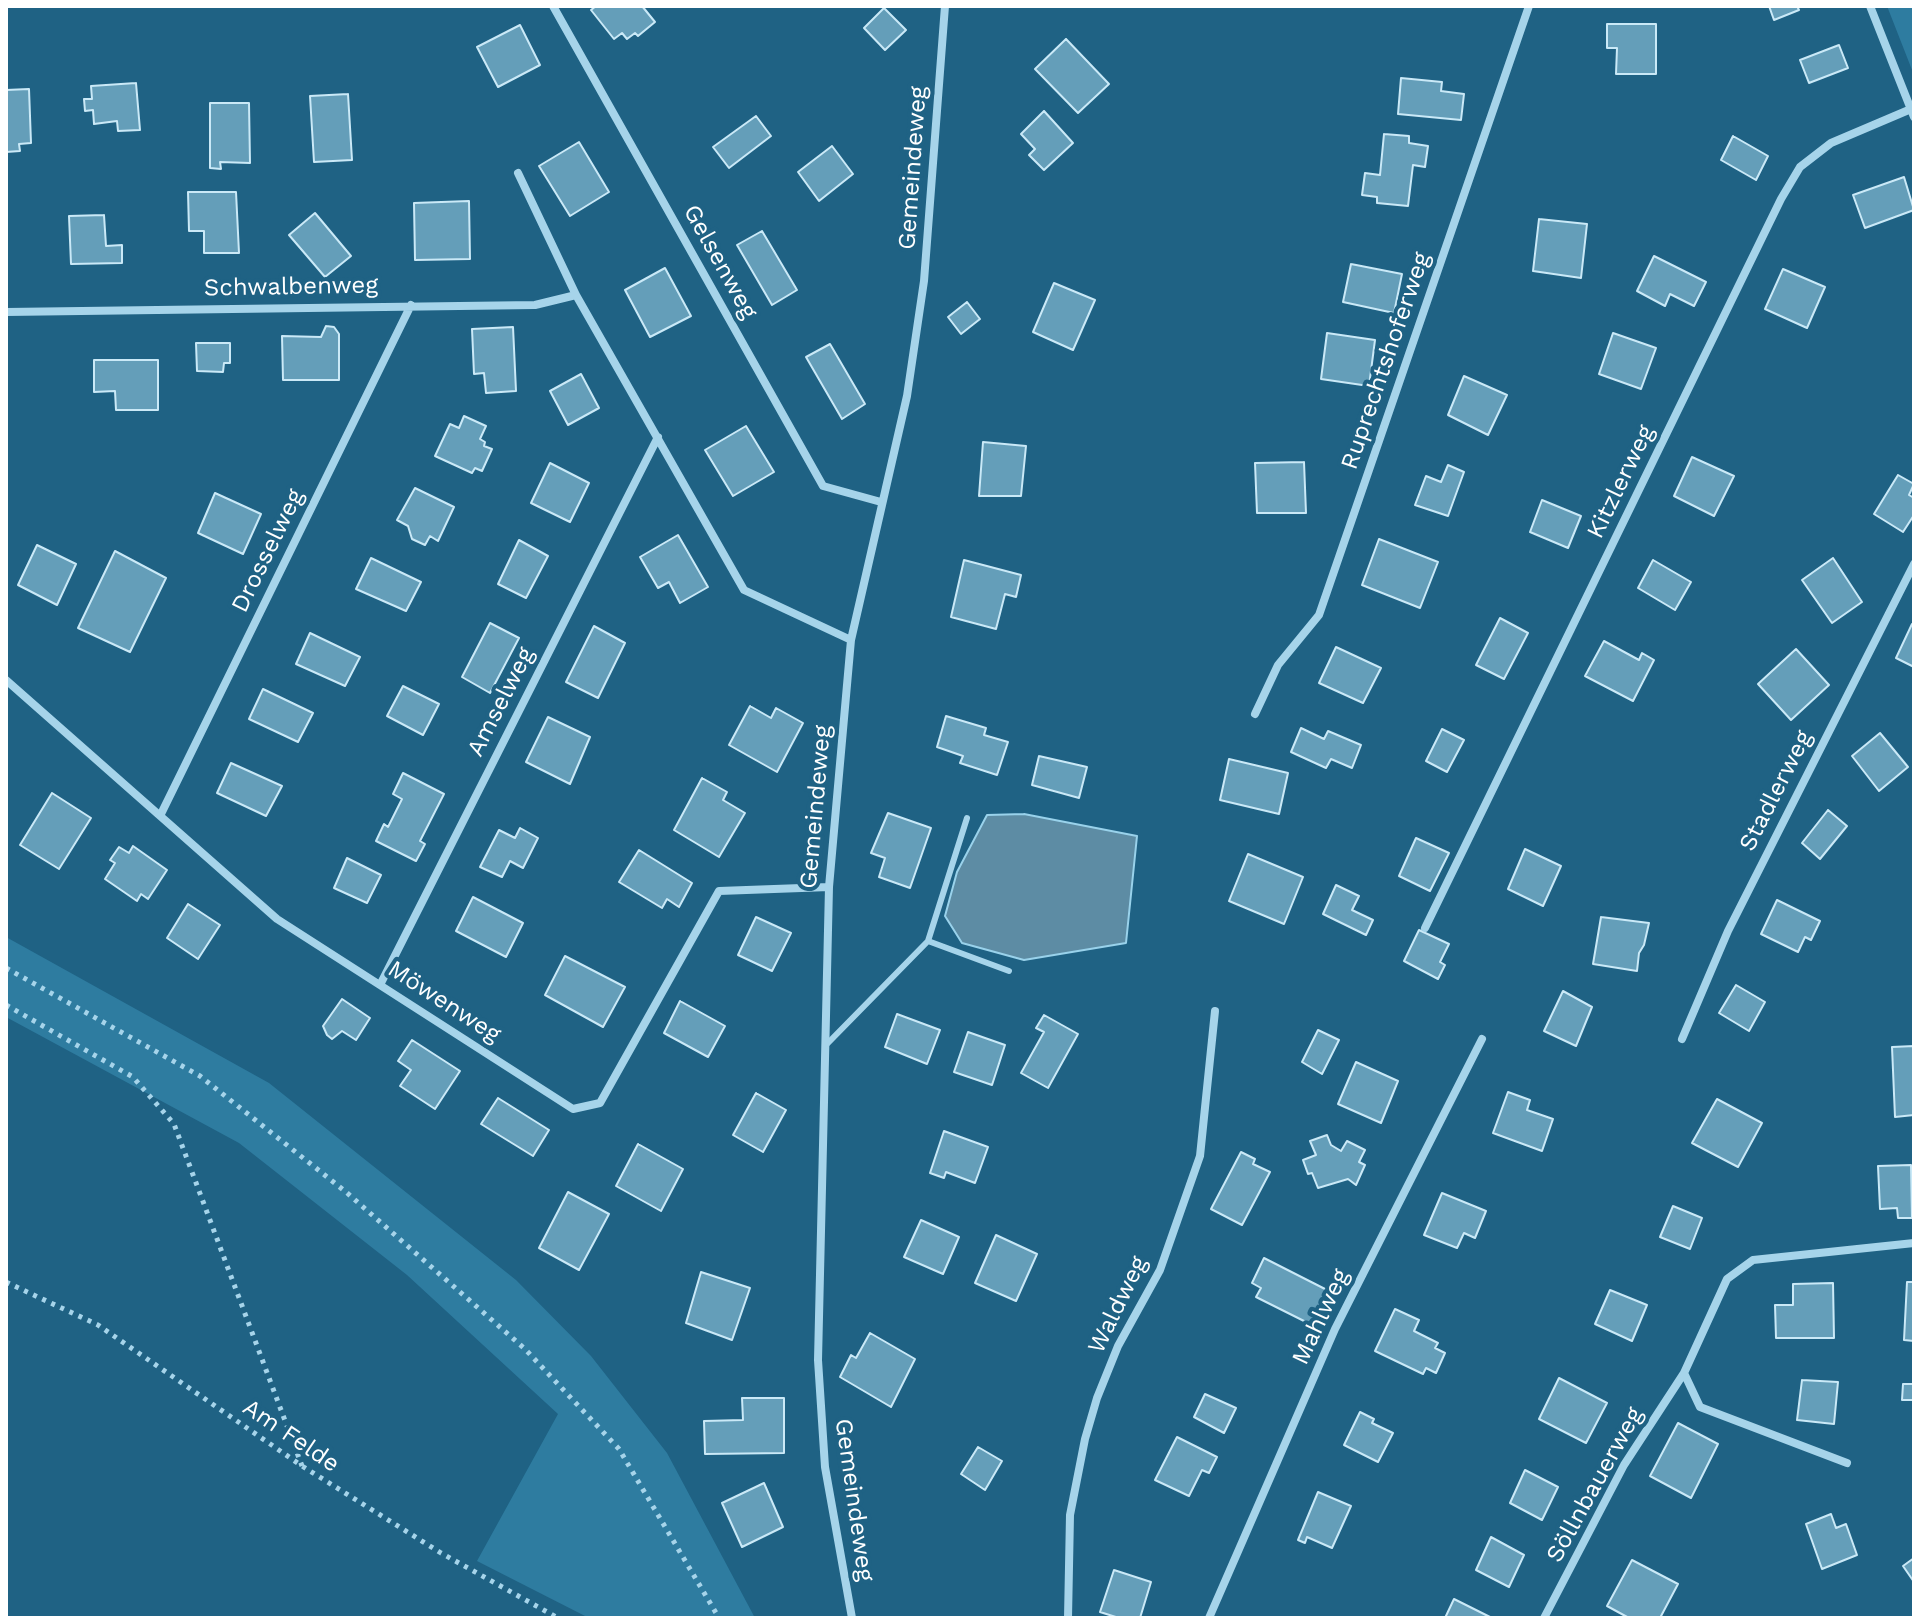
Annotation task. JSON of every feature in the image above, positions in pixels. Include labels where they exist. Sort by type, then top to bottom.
[{"type":"street","name":"Gelsenweg","points":[[553,6],[823,486],[881,502]]},
{"type":"street","name":"Gemeindeweg","points":[[852,1618],[825,1467],[818,1360],[829,887],[851,640],[907,396],[924,281],[945,6]]},
{"type":"street","name":"Ruprechtshoferweg","points":[[1255,714],[1278,665],[1319,615],[1529,6]]},
{"type":"street","points":[[1870,6],[1912,113]]},
{"type":"street","name":"Kitzlerweg","points":[[1425,928],[1787,188],[1800,167],[1831,143],[1912,113]]},
{"type":"street","points":[[518,173],[576,295],[744,590],[851,640]]},
{"type":"street","name":"Schwalbenweg","points":[[6,312],[535,305],[576,295]]},
{"type":"street","name":"Drosselweg","points":[[161,814],[411,305]]},
{"type":"street","name":"Amselweg","points":[[380,985],[658,437]]},
{"type":"street","name":"Stadlerweg","points":[[1682,1039],[1728,931],[1914,564]]},
{"type":"street","name":"Möwenweg","points":[[6,680],[277,919],[573,1109],[600,1103],[719,891],[829,887]]},
{"type":"street","name":"Waldweg","points":[[1068,1618],[1070,1515],[1085,1439],[1097,1398],[1118,1346],[1160,1270],[1200,1156],[1215,1011]]},
{"type":"street","name":"Mahlweg","points":[[1209,1618],[1335,1329],[1482,1039]]},
{"type":"street","name":"Söllnbauerweg","points":[[1544,1618],[1624,1465],[1684,1373],[1727,1279],[1753,1260],[1914,1243]]},
{"type":"street","points":[[1684,1373],[1700,1407],[1847,1463]]},
{"type":"lane","points":[[826,1045],[928,941],[967,818]]},
{"type":"lane","points":[[928,941],[1009,971]]},
{"type":"path","points":[[6,968],[200,1076],[346,1192],[525,1349],[619,1449],[719,1618]]},
{"type":"path","points":[[6,1005],[133,1077],[174,1124],[302,1466]]},
{"type":"path","name":"Am Felde","points":[[6,1282],[98,1325],[302,1466],[441,1553],[558,1618]]},
{"type":"shaded area","points":[[1887,6],[1914,6],[1914,75]]},
{"type":"shaded area","points":[[1024,814],[1137,836],[1126,943],[1024,960],[962,943],[945,916],[957,872],[987,815]]},
{"type":"shaded area","points":[[6,937],[269,1083],[516,1280],[591,1356],[667,1453],[755,1618],[589,1618],[477,1561],[558,1414],[407,1275],[239,1143],[6,1017]]},
{"type":"building","points":[[596,6],[642,6],[655,22],[638,36],[635,33],[627,39],[622,33],[614,39],[591,10]]},
{"type":"building","points":[[1769,6],[1797,6],[1799,10],[1774,20]]},
{"type":"building","points":[[884,8],[906,30],[885,50],[864,28]]},
{"type":"building","points":[[1607,24],[1656,24],[1656,74],[1616,74],[1617,48],[1607,48]]},
{"type":"building","points":[[520,25],[540,65],[498,87],[477,47]]},
{"type":"building","points":[[1066,39],[1109,84],[1078,113],[1035,69]]},
{"type":"building","points":[[1839,45],[1848,68],[1809,83],[1800,60]]},
{"type":"building","points":[[1401,78],[1442,82],[1441,91],[1464,94],[1461,120],[1398,114]]},
{"type":"building","points":[[136,83],[140,130],[118,131],[117,121],[94,124],[93,110],[85,111],[84,99],[92,99],[91,86]]},
{"type":"building","points":[[29,89],[31,143],[19,144],[20,151],[6,152],[6,90]]},
{"type":"building","points":[[348,94],[352,160],[314,162],[310,96]]},
{"type":"building","points":[[210,103],[249,103],[250,163],[220,162],[221,169],[210,168]]},
{"type":"building","points":[[1044,111],[1073,143],[1044,170],[1029,155],[1035,149],[1021,134]]},
{"type":"building","points":[[756,116],[771,136],[729,168],[713,147]]},
{"type":"building","points":[[1384,134],[1409,136],[1409,143],[1428,146],[1425,167],[1413,165],[1408,206],[1377,203],[1377,197],[1362,195],[1365,173],[1380,175]]},
{"type":"building","points":[[1733,136],[1768,156],[1756,180],[1721,160]]},
{"type":"building","points":[[579,142],[609,192],[570,216],[539,166]]},
{"type":"building","points":[[832,146],[853,174],[819,201],[798,172]]},
{"type":"building","points":[[1904,177],[1914,210],[1865,228],[1853,195]]},
{"type":"building","points":[[188,192],[236,192],[239,253],[204,253],[204,231],[189,231]]},
{"type":"building","points":[[469,201],[470,259],[415,260],[414,203]]},
{"type":"building","points":[[315,213],[351,256],[325,277],[289,235]]},
{"type":"building","points":[[104,215],[106,246],[122,245],[122,263],[71,264],[69,216]]},
{"type":"building","points":[[1539,219],[1587,224],[1581,278],[1533,271]]},
{"type":"building","points":[[762,231],[797,290],[772,305],[737,245]]},
{"type":"building","points":[[1654,256],[1706,282],[1694,306],[1670,294],[1665,306],[1637,291]]},
{"type":"building","points":[[1351,264],[1402,274],[1394,313],[1343,302]]},
{"type":"building","points":[[665,268],[691,316],[650,337],[625,290]]},
{"type":"building","points":[[1783,269],[1825,287],[1807,328],[1765,309]]},
{"type":"building","points":[[1054,283],[1095,300],[1073,350],[1033,332]]},
{"type":"building","points":[[967,302],[980,319],[961,334],[948,317]]},
{"type":"building","points":[[326,326],[334,327],[339,334],[339,380],[283,380],[282,336],[321,337]]},
{"type":"building","points":[[513,327],[516,391],[486,393],[484,373],[474,374],[472,329]]},
{"type":"building","points":[[1327,333],[1375,340],[1369,386],[1321,379]]},
{"type":"building","points":[[1613,333],[1656,348],[1641,389],[1599,374]]},
{"type":"building","points":[[196,343],[230,343],[230,363],[224,363],[223,372],[197,371]]},
{"type":"building","points":[[830,344],[865,404],[842,419],[806,357]]},
{"type":"building","points":[[94,360],[158,360],[158,410],[116,410],[115,391],[94,392]]},
{"type":"building","points":[[581,374],[599,408],[568,425],[550,391]]},
{"type":"building","points":[[1464,376],[1507,395],[1488,435],[1448,415]]},
{"type":"building","points":[[464,416],[486,426],[480,439],[485,442],[484,446],[492,449],[482,471],[475,468],[472,473],[435,456],[450,424],[459,428]]},
{"type":"building","points":[[746,426],[774,472],[733,496],[705,450]]},
{"type":"building","points":[[983,442],[1026,446],[1021,496],[979,496]]},
{"type":"building","points":[[1692,457],[1734,476],[1714,516],[1674,496]]},
{"type":"building","points":[[1304,462],[1306,513],[1257,513],[1255,463]]},
{"type":"building","points":[[550,463],[589,483],[570,522],[531,503]]},
{"type":"building","points":[[1448,465],[1464,472],[1448,516],[1415,505],[1426,476],[1441,482]]},
{"type":"building","points":[[1898,475],[1914,484],[1909,495],[1914,498],[1914,515],[1903,532],[1874,514]]},
{"type":"building","points":[[415,488],[454,507],[438,541],[430,536],[425,545],[412,539],[408,526],[397,520]]},
{"type":"building","points":[[215,493],[261,514],[243,554],[198,533]]},
{"type":"building","points":[[1542,500],[1581,516],[1568,548],[1530,532]]},
{"type":"building","points":[[678,535],[708,587],[680,603],[669,582],[658,588],[640,557]]},
{"type":"building","points":[[1379,539],[1438,562],[1420,608],[1362,585]]},
{"type":"building","points":[[519,540],[548,556],[526,598],[498,584]]},
{"type":"building","points":[[37,545],[76,564],[57,605],[18,585]]},
{"type":"building","points":[[115,551],[166,578],[130,652],[78,628]]},
{"type":"building","points":[[371,558],[421,582],[406,611],[356,589]]},
{"type":"building","points":[[1833,558],[1862,602],[1832,623],[1802,580]]},
{"type":"building","points":[[964,560],[1021,575],[1016,597],[1005,594],[996,629],[951,617]]},
{"type":"building","points":[[1653,560],[1691,582],[1675,610],[1638,588]]},
{"type":"building","points":[[1500,618],[1528,633],[1504,679],[1476,665]]},
{"type":"building","points":[[490,623],[519,638],[490,693],[462,677]]},
{"type":"building","points":[[1914,625],[1914,667],[1896,658]]},
{"type":"building","points":[[594,626],[625,643],[598,698],[566,682]]},
{"type":"building","points":[[310,633],[360,657],[345,686],[296,664]]},
{"type":"building","points":[[1604,641],[1639,660],[1642,653],[1654,660],[1633,701],[1585,676]]},
{"type":"building","points":[[1336,647],[1381,668],[1363,703],[1319,683]]},
{"type":"building","points":[[1796,649],[1829,685],[1791,720],[1758,684]]},
{"type":"building","points":[[403,686],[439,704],[423,735],[387,716]]},
{"type":"building","points":[[263,689],[313,713],[298,742],[249,719]]},
{"type":"building","points":[[750,706],[771,718],[776,708],[803,723],[777,772],[729,745]]},
{"type":"building","points":[[946,716],[986,728],[984,735],[1008,742],[997,775],[960,763],[963,756],[937,747]]},
{"type":"building","points":[[548,717],[590,737],[570,784],[526,762]]},
{"type":"building","points":[[1301,728],[1324,739],[1328,731],[1361,745],[1352,768],[1331,759],[1326,768],[1291,752]]},
{"type":"building","points":[[1442,729],[1464,740],[1447,772],[1426,761]]},
{"type":"building","points":[[1880,733],[1908,767],[1879,791],[1852,756]]},
{"type":"building","points":[[1039,756],[1087,767],[1079,798],[1032,785]]},
{"type":"building","points":[[1229,759],[1288,773],[1279,814],[1220,800]]},
{"type":"building","points":[[231,763],[282,786],[266,816],[217,793]]},
{"type":"building","points":[[403,773],[444,794],[420,841],[425,844],[416,861],[376,841],[384,824],[388,827],[402,799],[393,794]]},
{"type":"building","points":[[702,778],[727,792],[723,800],[745,813],[719,857],[674,830]]},
{"type":"building","points":[[52,793],[91,818],[59,869],[20,845]]},
{"type":"building","points":[[1828,810],[1847,826],[1820,859],[1802,843]]},
{"type":"building","points":[[888,813],[931,828],[910,888],[879,877],[885,858],[871,853]]},
{"type":"building","points":[[520,828],[538,838],[523,868],[510,861],[502,877],[480,867],[499,830],[515,838]]},
{"type":"building","points":[[1416,838],[1449,853],[1430,891],[1399,876]]},
{"type":"building","points":[[133,846],[167,870],[148,899],[141,894],[137,901],[105,879],[115,863],[110,860],[119,847],[129,853]]},
{"type":"building","points":[[1525,849],[1561,866],[1543,906],[1508,889]]},
{"type":"building","points":[[639,850],[692,883],[679,907],[667,899],[662,908],[619,882]]},
{"type":"building","points":[[1248,854],[1303,877],[1284,924],[1229,901]]},
{"type":"building","points":[[347,858],[381,875],[367,903],[334,888]]},
{"type":"building","points":[[1336,885],[1359,896],[1352,910],[1373,920],[1366,935],[1323,914]]},
{"type":"building","points":[[473,897],[523,923],[506,957],[456,931]]},
{"type":"building","points":[[1777,900],[1820,921],[1811,940],[1805,937],[1798,952],[1761,934]]},
{"type":"building","points":[[188,904],[220,925],[198,959],[167,938]]},
{"type":"building","points":[[756,917],[791,933],[772,971],[738,955]]},
{"type":"building","points":[[1601,917],[1649,923],[1639,953],[1637,971],[1593,964]]},
{"type":"building","points":[[1419,930],[1449,944],[1440,962],[1445,965],[1438,979],[1404,961]]},
{"type":"building","points":[[565,956],[625,987],[603,1027],[545,995]]},
{"type":"building","points":[[1736,985],[1765,1002],[1749,1031],[1719,1013]]},
{"type":"building","points":[[1563,991],[1592,1007],[1576,1046],[1544,1031]]},
{"type":"building","points":[[342,999],[370,1018],[356,1040],[342,1031],[332,1039],[323,1026]]},
{"type":"building","points":[[680,1001],[725,1026],[708,1057],[664,1033]]},
{"type":"building","points":[[897,1014],[940,1030],[927,1064],[885,1047]]},
{"type":"building","points":[[1044,1015],[1078,1034],[1048,1088],[1021,1073],[1044,1032],[1036,1028]]},
{"type":"building","points":[[1318,1030],[1339,1040],[1322,1074],[1302,1062]]},
{"type":"building","points":[[968,1032],[1005,1045],[992,1085],[954,1072]]},
{"type":"building","points":[[412,1040],[460,1071],[435,1109],[400,1086],[411,1070],[398,1061]]},
{"type":"building","points":[[1914,1046],[1914,1115],[1895,1117],[1892,1047]]},
{"type":"building","points":[[1356,1062],[1398,1081],[1381,1123],[1338,1104]]},
{"type":"building","points":[[1508,1092],[1530,1100],[1527,1110],[1553,1119],[1542,1151],[1493,1133]]},
{"type":"building","points":[[756,1093],[786,1110],[763,1152],[733,1135]]},
{"type":"building","points":[[498,1098],[549,1130],[533,1156],[481,1124]]},
{"type":"building","points":[[1717,1099],[1762,1123],[1738,1167],[1692,1143]]},
{"type":"building","points":[[944,1131],[988,1147],[975,1183],[946,1172],[944,1178],[930,1173]]},
{"type":"building","points":[[1327,1135],[1331,1145],[1341,1151],[1347,1141],[1365,1150],[1359,1162],[1365,1165],[1356,1185],[1348,1179],[1318,1188],[1312,1173],[1308,1174],[1303,1160],[1316,1155],[1310,1141]]},
{"type":"building","points":[[638,1144],[683,1169],[661,1211],[616,1186]]},
{"type":"building","points":[[1241,1152],[1255,1159],[1253,1164],[1270,1172],[1242,1225],[1211,1209]]},
{"type":"building","points":[[1911,1165],[1912,1218],[1898,1218],[1897,1208],[1880,1209],[1878,1166]]},
{"type":"building","points":[[568,1192],[609,1214],[579,1270],[539,1248]]},
{"type":"building","points":[[1442,1193],[1486,1211],[1475,1238],[1464,1233],[1457,1248],[1424,1235]]},
{"type":"building","points":[[1673,1206],[1702,1218],[1690,1249],[1660,1237]]},
{"type":"building","points":[[921,1220],[959,1237],[943,1274],[904,1257]]},
{"type":"building","points":[[996,1235],[1037,1254],[1016,1301],[975,1283]]},
{"type":"building","points":[[1264,1258],[1327,1290],[1310,1324],[1256,1297],[1261,1288],[1252,1283]]},
{"type":"building","points":[[701,1272],[750,1288],[732,1340],[686,1323]]},
{"type":"building","points":[[1907,1282],[1914,1282],[1914,1341],[1904,1340]]},
{"type":"building","points":[[1833,1283],[1834,1338],[1776,1338],[1775,1305],[1793,1305],[1793,1284]]},
{"type":"building","points":[[1610,1290],[1647,1305],[1632,1341],[1595,1324]]},
{"type":"building","points":[[1395,1309],[1419,1320],[1414,1331],[1438,1343],[1435,1348],[1445,1353],[1436,1373],[1426,1368],[1423,1374],[1375,1351]]},
{"type":"building","points":[[870,1333],[915,1359],[891,1407],[840,1377],[851,1355],[856,1358]]},
{"type":"building","points":[[1559,1378],[1607,1403],[1586,1443],[1539,1419]]},
{"type":"building","points":[[1802,1380],[1838,1382],[1834,1424],[1797,1420]]},
{"type":"building","points":[[1903,1384],[1914,1384],[1914,1427],[1913,1400],[1902,1400]]},
{"type":"building","points":[[1205,1394],[1236,1408],[1224,1433],[1194,1417]]},
{"type":"building","points":[[742,1398],[784,1398],[784,1453],[705,1454],[704,1421],[743,1420]]},
{"type":"building","points":[[1360,1412],[1374,1419],[1372,1423],[1393,1433],[1378,1462],[1344,1445]]},
{"type":"building","points":[[1678,1423],[1718,1444],[1691,1498],[1650,1476]]},
{"type":"building","points":[[1177,1437],[1217,1457],[1209,1473],[1202,1470],[1189,1496],[1155,1480]]},
{"type":"building","points":[[978,1447],[1002,1461],[985,1490],[961,1474]]},
{"type":"building","points":[[1525,1470],[1558,1487],[1542,1520],[1510,1503]]},
{"type":"building","points":[[764,1483],[783,1527],[742,1547],[722,1503]]},
{"type":"building","points":[[1318,1492],[1351,1506],[1332,1548],[1307,1537],[1305,1543],[1298,1540]]},
{"type":"building","points":[[1831,1514],[1836,1528],[1846,1524],[1857,1555],[1822,1569],[1806,1524]]},
{"type":"building","points":[[1491,1537],[1524,1555],[1509,1587],[1476,1570]]},
{"type":"building","points":[[1914,1558],[1914,1582],[1903,1566]]},
{"type":"building","points":[[1632,1560],[1678,1584],[1660,1618],[1629,1618],[1607,1606]]},
{"type":"building","points":[[1114,1570],[1151,1582],[1140,1618],[1119,1618],[1100,1612]]},
{"type":"building","points":[[1454,1599],[1492,1618],[1445,1618]]}]
